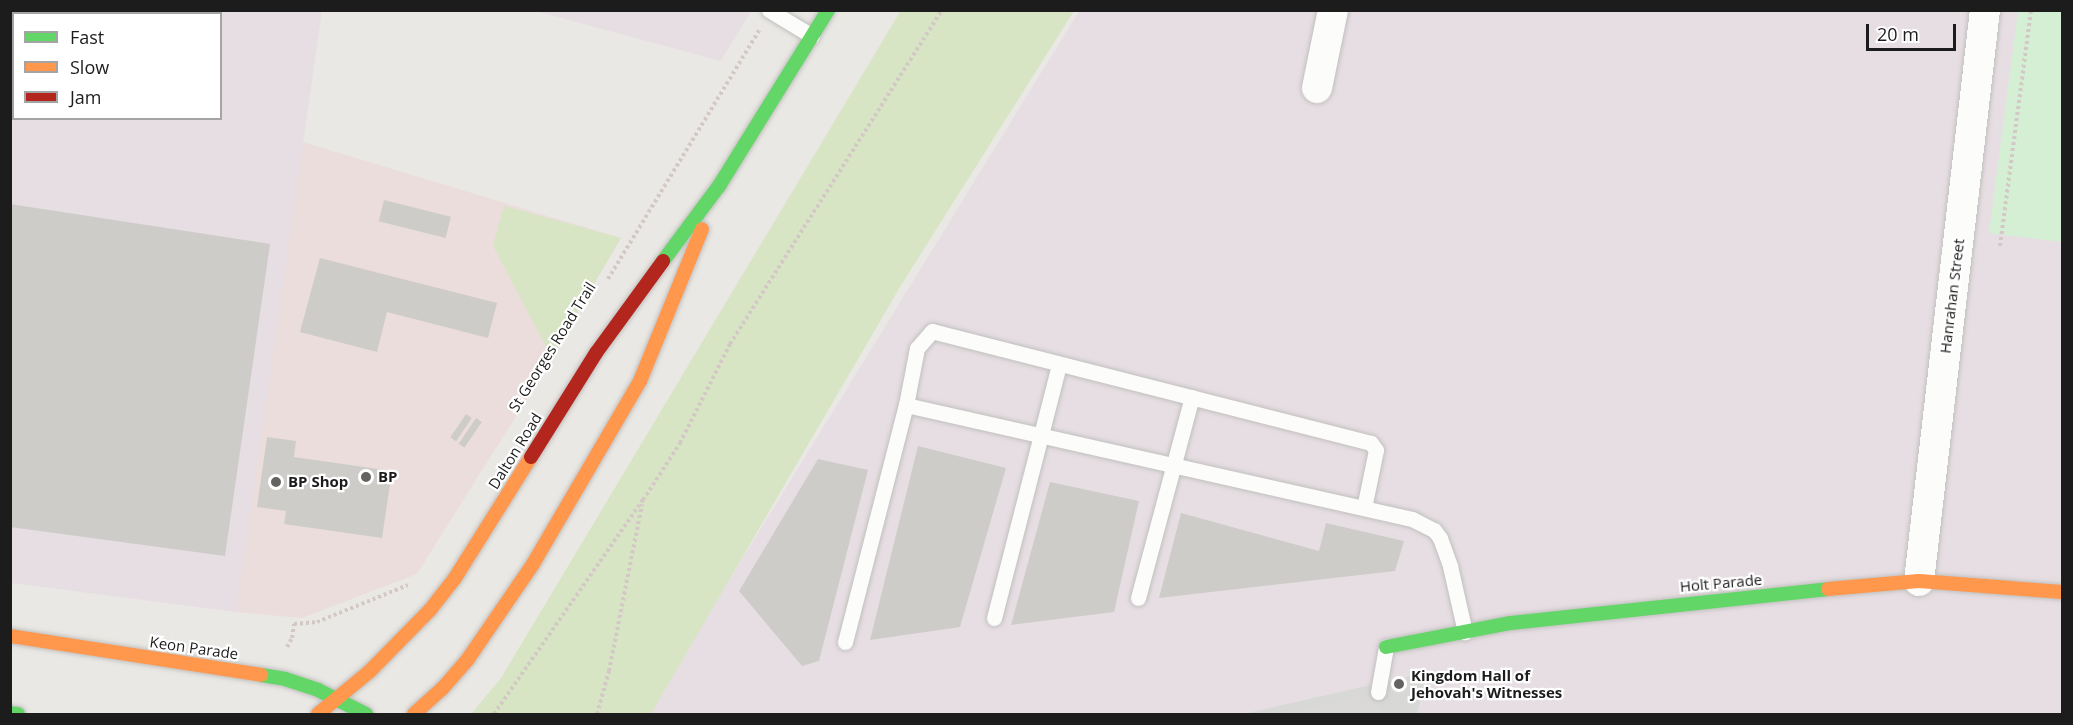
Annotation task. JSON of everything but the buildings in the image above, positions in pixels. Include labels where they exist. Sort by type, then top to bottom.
[{"type":"main road","name":"Dalton Road","points":[[318,714],[370,671],[441,596],[596,353],[719,186],[828,10]]},
{"type":"main road","name":"Dalton Road","points":[[414,714],[442,690],[497,619],[533,564],[640,381],[719,186]]},
{"type":"main road","name":"Holt Parade","points":[[1386,647],[1512,623],[1670,604],[1919,580],[2062,592]]},
{"type":"main road","name":"Keon Parade","points":[[10,636],[271,676],[338,699],[366,714]]},
{"type":"main road","points":[[10,713],[18,714]]},
{"type":"street","points":[[1317,88],[1333,10]]},
{"type":"street","name":"Hanrahan Street","points":[[1919,580],[1985,10]]},
{"type":"lane","points":[[770,11],[812,36]]},
{"type":"lane","points":[[845,642],[906,405],[917,348],[932,331],[1371,443],[1376,450],[1364,508]]},
{"type":"lane","points":[[994,618],[1059,364]]},
{"type":"lane","points":[[1138,598],[1192,398]]},
{"type":"lane","points":[[906,405],[1412,519],[1434,530],[1440,538],[1450,566],[1465,632]]},
{"type":"lane","points":[[1378,692],[1386,647]]},
{"type":"path","points":[[494,714],[643,500],[689,427],[730,344],[942,10]]},
{"type":"path","points":[[2000,246],[2031,10]]},
{"type":"path","name":"St Georges Road Trail","points":[[603,287],[770,11]]},
{"type":"path","points":[[597,714],[609,671],[643,500]]},
{"type":"path","points":[[294,624],[317,622],[409,584]]},
{"type":"shaded area","points":[[751,10],[721,61],[535,11]]},
{"type":"shaded area","points":[[11,11],[322,11],[236,612],[11,583]]},
{"type":"shaded area","points":[[1079,11],[2062,11],[2062,714],[1417,714],[1428,672],[1243,714],[647,714]]},
{"type":"shaded area","points":[[303,142],[621,238],[538,381],[417,574],[302,618],[236,612]]},
{"type":"shaded area","name":"Kingdom Hall of Jehovah's Witnesses","points":[[1428,672],[1417,714],[1243,714]]},
{"type":"shaded area","points":[[1378,692],[1383,714],[1283,714]]},
{"type":"green space","points":[[901,10],[1074,11],[900,287],[651,714],[471,714],[501,678]]},
{"type":"green space","points":[[2018,11],[2062,11],[2062,242],[1989,233]]},
{"type":"green space","points":[[504,206],[621,238],[551,356],[493,246]]},
{"type":"traffic: fast","points":[[663,261],[719,186],[828,10]]},
{"type":"traffic: fast","points":[[1386,647],[1511,623],[1828,589]]},
{"type":"traffic: fast","points":[[261,675],[285,679],[318,690],[366,714]]},
{"type":"traffic: fast","points":[[10,713],[18,714]]},
{"type":"traffic: slow","points":[[414,714],[442,689],[468,659],[533,564],[640,381],[702,229]]},
{"type":"traffic: slow","points":[[318,714],[370,671],[430,610],[455,578],[531,457]]},
{"type":"traffic: slow","points":[[1828,589],[1919,581],[2062,592]]},
{"type":"traffic: slow","points":[[10,636],[261,675]]},
{"type":"traffic: jam","points":[[531,457],[596,353],[663,261]]},
{"type":"place","name":"BP","points":[[366,477]]},
{"type":"place","name":"BP Shop","points":[[276,482]]},
{"type":"place","name":"Kingdom Hall of Jehovah's Witnesses","points":[[1399,684]]}]
